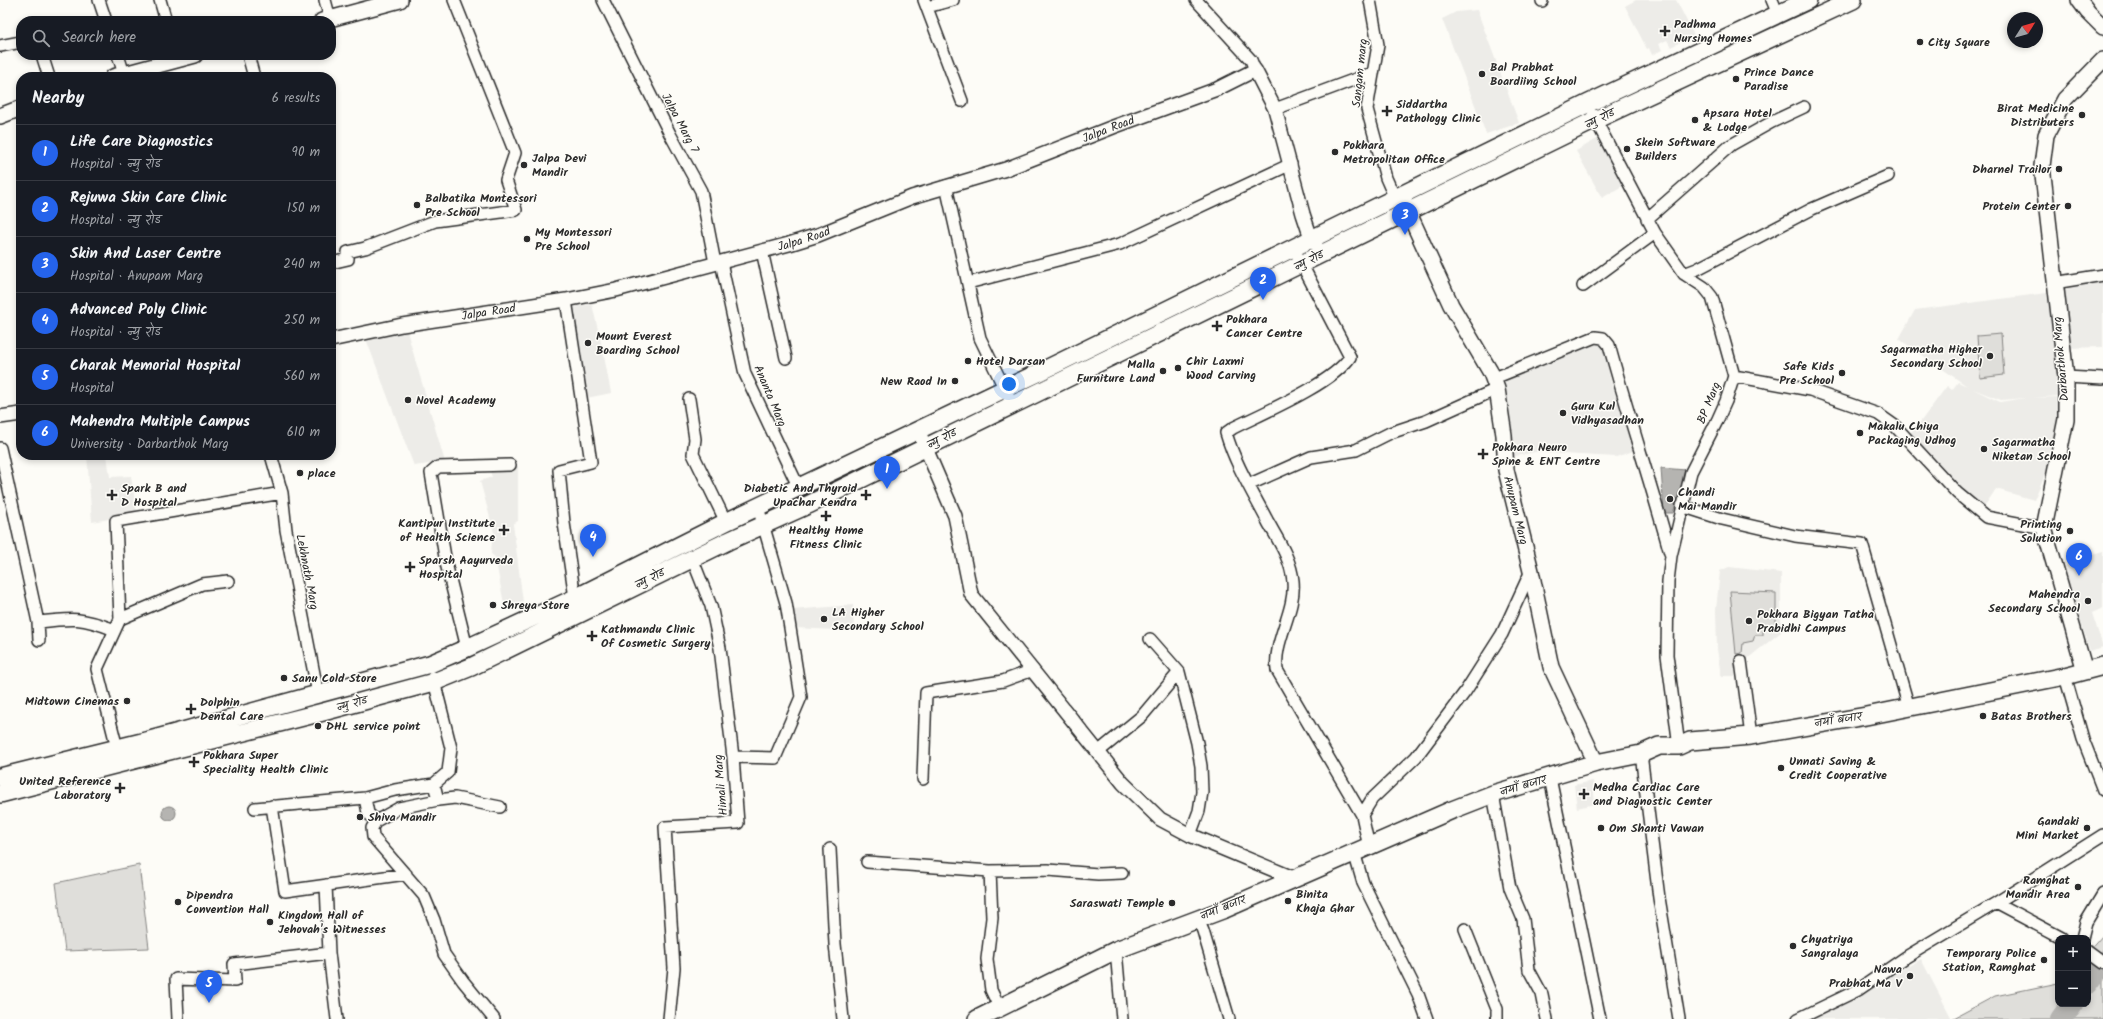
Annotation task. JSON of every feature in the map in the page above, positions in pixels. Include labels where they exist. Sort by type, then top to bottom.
[{"type":"main road","points":[[336,17],[400,0]]},
{"type":"main road","name":"न्यु रोड","points":[[0,777],[117,748],[430,664],[575,598],[726,522],[1294,249],[1587,104],[1775,7],[1808,0]]},
{"type":"main road","name":"न्यु रोड","points":[[0,794],[434,682],[471,667],[692,558],[926,447],[1322,255],[1595,120],[1853,0]]},
{"type":"main road","points":[[2079,0],[2103,27]]},
{"type":"main road","points":[[131,72],[169,60]]},
{"type":"main road","name":"Darbarthok Marg","points":[[2085,671],[2044,528],[2066,419],[2066,377],[2054,283],[2042,166],[2046,135],[2065,99],[2103,60]]},
{"type":"main road","points":[[0,116],[16,110]]},
{"type":"main road","name":"Anupam Marg","points":[[1398,198],[1451,305],[1495,384],[1504,435],[1506,470],[1531,571],[1551,667],[1596,763]]},
{"type":"main road","name":"नयाँ बजार","points":[[977,1019],[1000,1009],[1116,950],[1198,919],[1452,810],[1493,794],[1596,763],[1641,754],[1659,746],[1679,746],[1690,741],[1751,736],[1909,708],[2065,676],[2103,666]]},
{"type":"street","points":[[99,0],[104,16]]},
{"type":"street","points":[[160,0],[165,16]]},
{"type":"street","points":[[325,0],[326,16]]},
{"type":"street","points":[[336,262],[348,259],[348,252],[365,248],[436,221],[516,210],[506,180],[515,153],[454,0]]},
{"type":"street","name":"Jalpa Marg 7","points":[[603,0],[666,126],[701,191],[718,263]]},
{"type":"street","points":[[953,0],[926,4],[962,102]]},
{"type":"street","points":[[1199,2],[1212,0]]},
{"type":"street","name":"Sangam marg","points":[[1370,0],[1378,45],[1367,109],[1386,178],[1398,198]]},
{"type":"street","points":[[1199,2],[1251,60],[1275,109],[1291,164],[1303,214],[1312,240],[1322,255]]},
{"type":"street","points":[[0,46],[16,43]]},
{"type":"street","points":[[44,60],[47,72]]},
{"type":"street","points":[[118,60],[119,72]]},
{"type":"street","points":[[249,60],[253,72]]},
{"type":"street","name":"Jalpa Road","points":[[336,339],[402,325],[566,300],[616,290],[818,236],[912,197],[1006,169],[1113,126],[1217,89],[1256,70]]},
{"type":"street","points":[[1275,109],[1372,74]]},
{"type":"street","name":"BP Marg","points":[[1587,104],[1655,233],[1684,274],[1704,288],[1712,297],[1734,376],[1717,421],[1691,472],[1671,556],[1668,581],[1667,655],[1679,746]]},
{"type":"street","points":[[1648,219],[1731,145],[1772,122],[1804,107]]},
{"type":"street","points":[[968,283],[1120,244],[1291,164]]},
{"type":"street","points":[[1684,274],[1697,269],[1812,209],[1888,176]]},
{"type":"street","points":[[946,186],[980,338],[1012,404]]},
{"type":"street","points":[[1583,286],[1655,233]]},
{"type":"street","points":[[1294,249],[1350,357],[1345,364],[1312,387],[1226,433],[1248,485],[1285,551],[1293,581],[1290,612],[1276,661],[1277,670],[1362,815],[1363,883],[1418,994],[1427,1019]]},
{"type":"street","points":[[762,251],[786,358]]},
{"type":"street","name":"Ananta Marg","points":[[718,263],[745,374],[790,473],[799,488]]},
{"type":"street","points":[[2054,283],[2103,275]]},
{"type":"street","points":[[566,300],[591,462],[559,470],[564,524],[575,598]]},
{"type":"street","points":[[1248,485],[1311,457],[1356,450],[1390,433],[1426,421],[1495,384],[1595,337],[1604,338],[1609,345],[1629,420],[1652,488],[1671,556]]},
{"type":"street","points":[[1734,376],[1810,390],[1878,414],[1895,426],[1957,493],[1986,517],[2044,528]]},
{"type":"street","points":[[2066,377],[2103,379]]},
{"type":"street","points":[[689,399],[694,439],[693,454],[726,522]]},
{"type":"street","points":[[0,417],[16,415]]},
{"type":"street","points":[[918,430],[956,516],[971,594],[1123,783],[1160,819],[1190,835],[1293,878]]},
{"type":"street","points":[[0,448],[38,622],[39,640]]},
{"type":"street","name":"Lekhnath Marg","points":[[272,460],[282,493],[286,530],[318,694]]},
{"type":"street","points":[[467,648],[446,563],[431,473],[438,467],[510,465]]},
{"type":"street","points":[[117,748],[97,669],[120,619],[116,521],[282,493]]},
{"type":"street","points":[[1682,506],[1722,519],[1795,536],[1862,544],[1909,708]]},
{"type":"street","points":[[732,757],[775,758],[801,697],[786,603],[758,507]]},
{"type":"street","name":"Himali Marg","points":[[669,1019],[674,968],[665,827],[738,823],[720,648],[711,606],[692,558]]},
{"type":"street","points":[[1362,815],[1372,799],[1416,757],[1465,692],[1502,634],[1531,571]]},
{"type":"street","points":[[120,619],[202,584],[228,582]]},
{"type":"street","points":[[38,622],[71,618],[89,620],[115,630]]},
{"type":"street","points":[[1150,639],[1179,672],[1201,766],[1202,792],[1200,804],[1190,835]]},
{"type":"street","points":[[1741,661],[1751,736]]},
{"type":"street","points":[[255,808],[366,798],[395,790],[434,784],[448,772],[451,748],[430,664]]},
{"type":"street","points":[[923,779],[926,693],[1003,681],[1033,670]]},
{"type":"street","points":[[1098,752],[1142,716],[1179,672]]},
{"type":"street","points":[[2065,676],[2083,739],[2103,790]]},
{"type":"street","points":[[1641,754],[1659,898],[1679,1019]]},
{"type":"street","points":[[1550,778],[1600,1019]]},
{"type":"street","points":[[434,784],[438,800]]},
{"type":"street","points":[[1493,794],[1510,888],[1523,919],[1529,970],[1542,994],[1547,1019]]},
{"type":"street","points":[[366,798],[368,813],[376,821]]},
{"type":"street","points":[[494,1019],[463,981],[444,954],[434,920],[424,896],[373,837],[372,828],[376,821],[399,808],[438,800],[455,798],[500,807]]},
{"type":"street","points":[[272,806],[285,891],[406,874]]},
{"type":"street","points":[[1798,1019],[1858,990],[1906,957],[1996,903],[2103,835]]},
{"type":"street","points":[[830,849],[835,944],[843,1019]]},
{"type":"street","points":[[866,862],[990,871],[1048,870],[1098,874],[1122,873]]},
{"type":"street","points":[[990,871],[992,918],[987,959],[991,990],[1000,1009]]},
{"type":"street","points":[[326,885],[329,953],[337,1019]]},
{"type":"street","points":[[2083,935],[2086,922],[2103,894]]},
{"type":"street","points":[[1996,903],[2056,935]]},
{"type":"street","points":[[1198,919],[1203,931],[1229,1019]]},
{"type":"street","points":[[1465,929],[1497,1009],[1497,1019]]},
{"type":"street","points":[[1116,950],[1122,1019]]},
{"type":"street","points":[[178,1019],[176,979],[235,981],[234,964],[329,953]]},
{"type":"street","points":[[2091,954],[2103,963]]},
{"type":"shaded area","name":"Padhma Nursing Homes","points":[[1636,0],[1676,0],[1694,35],[1671,47],[1667,40],[1659,44],[1662,50],[1652,55],[1649,48],[1647,49],[1625,6]]},
{"type":"shaded area","name":"Bal Prabhat Boardiing School","points":[[1477,10],[1519,123],[1486,134],[1442,19],[1456,12]]},
{"type":"shaded area","points":[[1597,139],[1624,185],[1602,198],[1576,151]]},
{"type":"shaded area","points":[[2103,281],[2103,347],[2066,348],[2060,285]]},
{"type":"shaded area","points":[[2047,293],[2058,377],[2058,396],[2033,398],[2058,397],[2063,419],[2052,458],[2034,500],[1996,489],[1980,513],[1954,498],[1904,439],[1918,425],[1947,386],[1952,390],[1958,382],[1967,386],[1899,339],[1915,310]],"holes":[[[1973,389],[2001,400],[2025,398],[2000,402]]]},
{"type":"shaded area","name":"Mount Everest Boarding School","points":[[592,304],[611,393],[582,399],[569,308]]},
{"type":"shaded area","name":"Novel Academy","points":[[406,328],[445,462],[414,466],[366,339]]},
{"type":"shaded area","points":[[2001,334],[2004,375],[1980,378],[1977,336]]},
{"type":"shaded area","name":"Guru Kul Vidhyasadhan","points":[[1602,342],[1611,381],[1633,451],[1616,457],[1546,453],[1545,450],[1511,457],[1500,381],[1546,360]]},
{"type":"shaded area","name":"Spark B and D Hospital","points":[[87,460],[108,460],[110,477],[131,476],[137,514],[92,522]]},
{"type":"shaded area","name":"Kantipur Institute of Health Science","points":[[488,466],[518,466],[518,521],[513,524],[523,602],[504,604],[495,557],[491,554],[492,540],[495,536],[480,481],[492,477]]},
{"type":"shaded area","name":"Chandi Mai Mandir","points":[[1661,468],[1686,470],[1673,513],[1664,513]]},
{"type":"shaded area","name":"Mahendra Secondary School","points":[[2103,551],[2103,608],[2092,613],[2103,647],[2090,651],[2065,566],[2079,558]]},
{"type":"shaded area","name":"Pokhara Bigyan Tatha Prabidhi Campus","points":[[1729,567],[1781,573],[1781,632],[1747,659],[1734,659],[1735,676],[1721,676],[1717,649],[1716,610],[1720,571]]},
{"type":"shaded area","points":[[1730,591],[1776,593],[1776,625],[1763,628],[1763,635],[1755,635],[1753,641],[1743,643],[1742,653],[1736,654]]},
{"type":"shaded area","name":"LA Higher Secondary School","points":[[853,605],[854,631],[795,628],[792,610]]},
{"type":"shaded area","name":"Medha Cardiac Care and Diagnostic Center","points":[[1593,781],[1595,804],[1577,808],[1574,785]]},
{"type":"shaded area","points":[[166,806],[172,806],[176,810],[176,816],[172,820],[166,820],[162,816],[162,810]]},
{"type":"shaded area","points":[[139,865],[149,948],[65,951],[56,883]]},
{"type":"shaded area","points":[[2103,935],[2103,1019],[1952,1019],[1995,996],[2055,984],[2055,1007],[2091,1007],[2091,949]]},
{"type":"shaded area","name":"Nawa Prabhat Ma V","points":[[1921,959],[1952,1019],[1810,1019],[1859,994]]},
{"type":"waterway","points":[[2091,979],[2103,963]]},
{"type":"waterway","points":[[2061,1019],[2070,1007]]},
{"type":"place","name":"Padhma Nursing Homes","points":[[1665,31]]},
{"type":"place","name":"City Square","points":[[1920,42]]},
{"type":"place","name":"Bal Prabhat Boardiing School","points":[[1482,74]]},
{"type":"place","name":"Prince Dance Paradise","points":[[1736,79]]},
{"type":"place","name":"Siddartha Pathology Clinic","points":[[1387,111]]},
{"type":"place","name":"Birat Medicine Distributers","points":[[2082,115]]},
{"type":"place","name":"Apsara Hotel & Lodge","points":[[1695,120]]},
{"type":"place","name":"Skein Software Builders","points":[[1627,149]]},
{"type":"place","name":"Pokhara Metropolitan Office","points":[[1335,152]]},
{"type":"place","name":"Jalpa Devi Mandir","points":[[524,165]]},
{"type":"place","name":"Dharnel Trailor","points":[[2059,169]]},
{"type":"place","name":"Balbatika Montessori Pre School","points":[[417,205]]},
{"type":"place","name":"Protein Center","points":[[2068,206]]},
{"type":"place","name":"Skin And Laser Centre","points":[[1405,235]]},
{"type":"place","name":"My Montessori Pre School","points":[[527,239]]},
{"type":"place","name":"Rejuwa Skin Care Clinic","points":[[1263,300]]},
{"type":"place","name":"Pokhara Cancer Centre","points":[[1217,326]]},
{"type":"place","name":"Mount Everest Boarding School","points":[[588,343]]},
{"type":"place","name":"Sagarmatha Higher Secondary School","points":[[1990,356]]},
{"type":"place","name":"Hotel Darsan","points":[[968,361]]},
{"type":"place","name":"Chir Laxmi Wood Carving","points":[[1178,368]]},
{"type":"place","name":"Malla Furniture Land","points":[[1163,371]]},
{"type":"place","name":"Safe Kids Pre School","points":[[1842,373]]},
{"type":"place","name":"New Raod In","points":[[955,381]]},
{"type":"place","name":"Novel Academy","points":[[408,400]]},
{"type":"place","name":"Guru Kul Vidhyasadhan","points":[[1563,413]]},
{"type":"place","name":"Makalu Chiya Packaging Udhog","points":[[1860,433]]},
{"type":"place","name":"Sagarmatha Niketan School","points":[[1984,449]]},
{"type":"place","name":"Pokhara Neuro Spine & ENT Centre","points":[[1483,454]]},
{"type":"place","name":"place","points":[[300,473]]},
{"type":"place","name":"Life Care Diagnostics","points":[[887,489]]},
{"type":"place","name":"Spark B and D Hospital","points":[[112,495]]},
{"type":"place","name":"Diabetic And Thyroid Upachar Kendra","points":[[866,495]]},
{"type":"place","name":"Chandi Mai Mandir","points":[[1670,499]]},
{"type":"place","name":"Healthy Home Fitness Clinic","points":[[826,516]]},
{"type":"place","name":"Kantipur Institute of Health Science","points":[[504,530]]},
{"type":"place","name":"Printing Solution","points":[[2070,531]]},
{"type":"place","name":"Advanced Poly Clinic","points":[[593,557]]},
{"type":"place","name":"Sparsh Aayurveda Hospital","points":[[410,567]]},
{"type":"place","name":"Mahendra Multiple Campus","points":[[2079,576]]},
{"type":"place","name":"Mahendra Secondary School","points":[[2088,601]]},
{"type":"place","name":"Shreya Store","points":[[493,605]]},
{"type":"place","name":"LA Higher Secondary School","points":[[824,619]]},
{"type":"place","name":"Pokhara Bigyan Tatha Prabidhi Campus","points":[[1749,621]]},
{"type":"place","name":"Kathmandu Clinic Of Cosmetic Surgery","points":[[592,636]]},
{"type":"place","name":"Sanu Cold Store","points":[[284,678]]},
{"type":"place","name":"Midtown Cinemas","points":[[127,701]]},
{"type":"place","name":"Dolphin Dental Care","points":[[191,709]]},
{"type":"place","name":"Batas Brothers","points":[[1983,716]]},
{"type":"place","name":"DHL service point","points":[[318,726]]},
{"type":"place","name":"Pokhara Super Speciality Health Clinic","points":[[194,762]]},
{"type":"place","name":"Unnati Saving & Credit Cooperative","points":[[1781,768]]},
{"type":"place","name":"United Reference Laboratory","points":[[120,788]]},
{"type":"place","name":"Medha Cardiac Care and Diagnostic Center","points":[[1584,794]]},
{"type":"place","name":"Shiva Mandir","points":[[360,817]]},
{"type":"place","name":"Om Shanti Vawan","points":[[1601,828]]},
{"type":"place","name":"Gandaki Mini Market","points":[[2087,828]]},
{"type":"place","name":"Ramghat Mandir Area","points":[[2078,887]]},
{"type":"place","name":"Binita Khaja Ghar","points":[[1288,901]]},
{"type":"place","name":"Dipendra Convention Hall","points":[[178,902]]},
{"type":"place","name":"Saraswati Temple","points":[[1172,903]]},
{"type":"place","name":"Kingdom Hall of Jehovah's Witnesses","points":[[270,922]]},
{"type":"place","name":"Chyatriya Sangralaya","points":[[1793,946]]},
{"type":"place","name":"Temporary Police Station, Ramghat","points":[[2044,960]]},
{"type":"place","name":"Nawa Prabhat Ma V","points":[[1910,976]]},
{"type":"place","name":"Charak Memorial Hospital","points":[[209,1003]]}]
